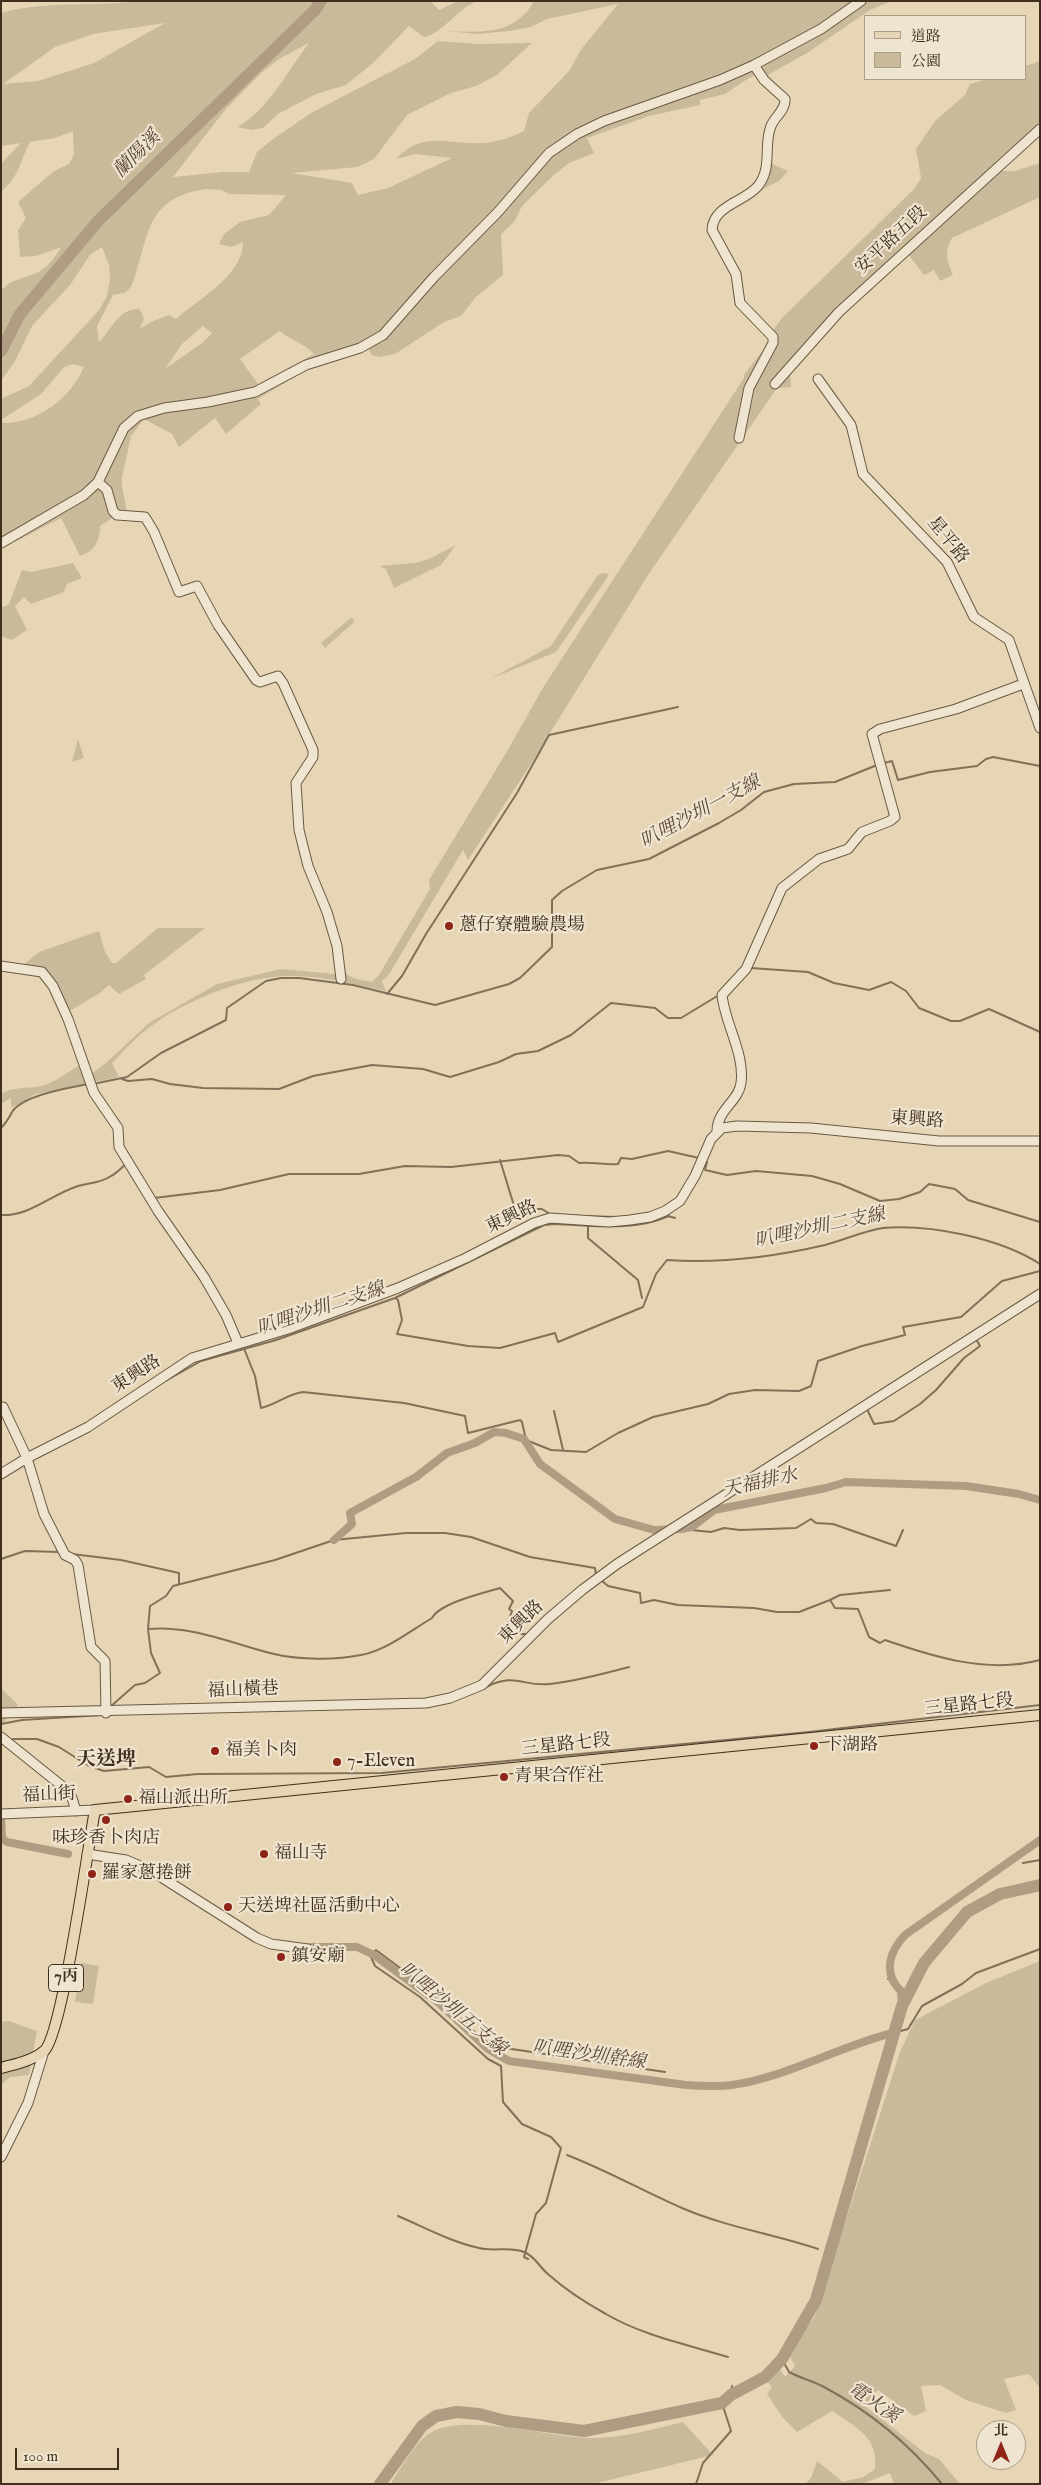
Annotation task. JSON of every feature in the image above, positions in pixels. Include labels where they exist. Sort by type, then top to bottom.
[{"type":"main road","name":"三星路七段","points":[[95,1810],[1040,1715]]},
{"type":"main road","name":"7丙","points":[[44,2051],[51,2041],[58,2015],[95,1810]]},
{"type":"main road","points":[[1,2068],[26,2061],[44,2051]]},
{"type":"street","points":[[1,543],[68,506],[98,482],[124,428],[138,416],[164,408],[208,402],[255,392],[306,365],[360,348],[383,335],[434,276],[521,186],[549,153],[565,141],[604,121],[720,80],[754,64],[821,29],[861,1]]},
{"type":"street","points":[[739,438],[749,388],[773,343],[773,337],[740,303],[736,274],[712,230],[712,224],[719,214],[759,184],[768,162],[770,128],[785,105],[784,98],[764,80],[754,64]]},
{"type":"street","name":"安平路五段","points":[[775,384],[838,312],[1040,129]]},
{"type":"street","name":"星平路","points":[[818,379],[851,425],[863,474],[947,562],[974,618],[1009,640],[1040,728]]},
{"type":"street","points":[[98,482],[107,490],[113,511],[117,515],[144,518],[154,532],[179,592],[197,586],[218,625],[256,680],[260,682],[278,676],[283,683],[313,750],[313,757],[296,783],[299,830],[308,866],[327,912],[337,946],[341,979]]},
{"type":"street","points":[[717,1131],[721,1114],[741,1083],[739,1060],[722,995],[746,968],[782,888],[820,859],[848,849],[862,832],[890,821],[895,817],[872,734],[880,729],[956,709],[1023,684]]},
{"type":"street","points":[[1,966],[37,970],[44,973],[50,981],[68,1019],[94,1093],[118,1128],[119,1147],[158,1211],[204,1277],[226,1315],[238,1343]]},
{"type":"street","name":"東興路","points":[[1,1474],[27,1458],[88,1427],[192,1358],[288,1329],[398,1288],[466,1258],[534,1223],[550,1218],[609,1222],[650,1217],[665,1211],[680,1201],[688,1190],[711,1139],[717,1131],[737,1126],[810,1128],[939,1141],[1040,1141]]},
{"type":"street","name":"東興路","points":[[482,1685],[548,1619],[582,1590],[672,1528],[1040,1294]]},
{"type":"street","points":[[3,1407],[27,1458],[44,1514],[65,1555],[75,1560],[78,1564],[91,1646],[105,1660],[106,1712]]},
{"type":"street","name":"福山橫巷","points":[[1,1713],[426,1703],[450,1698],[482,1685]]},
{"type":"street","points":[[1,1737],[62,1786],[72,1798],[76,1811]]},
{"type":"street","name":"福山街","points":[[3,1814],[95,1810]]},
{"type":"street","points":[[86,1854],[126,1860],[150,1870],[257,1938],[271,1944],[308,1949]]},
{"type":"street","points":[[1,2157],[28,2103],[44,2051]]},
{"type":"green space","points":[[141,1],[430,1],[439,10],[458,1],[477,1],[431,35],[424,37],[409,26],[374,62],[346,85],[316,94],[278,114],[263,128],[251,130],[238,127],[268,100],[309,43],[279,59],[261,73],[225,110],[173,177],[223,172],[249,172],[257,152],[273,139],[311,113],[415,59],[438,41],[477,44],[532,43],[497,75],[476,86],[451,93],[407,115],[374,159],[357,167],[292,173],[352,183],[358,195],[388,188],[452,158],[415,154],[396,159],[407,149],[418,144],[429,141],[491,142],[508,138],[524,131],[529,113],[570,70],[580,51],[618,4],[547,19],[531,27],[509,31],[478,34],[446,31],[472,32],[496,30],[517,21],[534,1],[892,1],[870,10],[807,53],[768,75],[778,90],[790,98],[785,105],[757,75],[749,78],[725,94],[700,100],[700,105],[649,116],[587,138],[594,153],[569,163],[555,174],[522,206],[515,221],[501,234],[503,275],[476,297],[461,316],[444,322],[395,354],[379,357],[372,355],[368,348],[305,371],[258,399],[261,404],[226,434],[215,418],[179,447],[172,434],[144,419],[131,436],[122,477],[122,487],[128,516],[117,515],[100,526],[96,545],[85,554],[80,556],[61,518],[1,549],[1,423],[27,419],[51,407],[70,389],[84,367],[73,364],[64,367],[41,394],[1,420],[1,399],[29,386],[100,309],[107,296],[110,279],[109,265],[102,247],[90,255],[70,285],[32,326],[15,361],[1,381],[1,291],[10,283],[43,269],[62,247],[36,256],[20,257],[18,230],[26,218],[18,202],[54,171],[69,164],[74,154],[73,131],[55,138],[30,142],[16,174],[8,186],[1,192],[1,164],[21,143],[1,146],[1,13],[36,6]],"holes":[[[165,23],[94,63],[38,81],[3,84],[55,47],[93,34]],[[205,189],[221,190],[229,194],[286,195],[269,215],[240,222],[224,234],[219,244],[231,247],[243,242],[241,254],[236,266],[228,276],[207,295],[176,319],[169,315],[139,329],[144,319],[139,309],[126,312],[99,342],[97,326],[113,295],[124,293],[132,284],[149,229],[155,217],[173,199],[187,193]],[[203,326],[212,333],[202,343],[165,369],[182,344]],[[280,331],[314,354],[258,384],[240,359]]]},
{"type":"green space","points":[[1040,61],[1040,122],[994,163],[1001,171],[1015,171],[1040,163],[1040,197],[952,238],[947,256],[953,275],[940,281],[934,270],[924,275],[908,254],[838,318],[790,372],[791,387],[777,388],[648,575],[529,767],[468,860],[463,850],[388,976],[382,981],[386,991],[338,981],[300,976],[271,977],[235,985],[180,1008],[145,1031],[112,1063],[119,1077],[36,1094],[11,1108],[11,1098],[1,1104],[1,1094],[6,1091],[46,1085],[80,1065],[59,1005],[42,976],[1,971],[1,964],[22,966],[39,952],[99,931],[105,952],[112,963],[116,963],[158,928],[205,928],[144,975],[146,979],[119,994],[109,985],[100,993],[68,1012],[90,1075],[149,1023],[217,984],[281,969],[335,974],[340,964],[345,973],[357,979],[372,982],[379,975],[430,889],[429,880],[544,686],[744,378],[744,375],[773,337],[771,333],[782,318],[914,189],[921,178],[916,149],[935,121],[965,95],[970,84],[984,80],[1026,80],[1026,66]]},
{"type":"green space","points":[[768,162],[788,171],[779,181],[757,192]]},
{"type":"green space","points":[[456,545],[441,565],[394,588],[386,569],[379,566],[415,563],[429,559]]},
{"type":"green space","points":[[73,563],[82,578],[67,584],[64,592],[31,604],[24,597],[15,606],[27,630],[12,640],[1,636],[1,608],[9,604],[22,570],[31,572]]},
{"type":"green space","points":[[603,573],[609,574],[556,652],[490,679],[551,646],[597,576]]},
{"type":"green space","points":[[352,617],[354,622],[325,648],[321,643]]},
{"type":"green space","points":[[78,739],[84,758],[72,762]]},
{"type":"green space","points":[[1,1688],[18,1705],[1,1726]]},
{"type":"green space","points":[[1040,1961],[1040,2388],[1029,2374],[1004,2379],[1016,2410],[1006,2413],[966,2400],[940,2385],[921,2386],[926,2411],[914,2416],[878,2390],[865,2406],[925,2453],[939,2459],[960,2484],[894,2484],[890,2473],[862,2484],[805,2484],[811,2478],[817,2461],[843,2482],[863,2477],[875,2469],[873,2449],[864,2434],[832,2411],[797,2432],[783,2418],[767,2394],[772,2387],[766,2380],[779,2368],[785,2377],[795,2366],[790,2356],[791,2350],[815,2316],[900,2052],[915,2020],[986,1983]]},
{"type":"green space","points":[[81,1963],[99,1966],[93,2004],[75,2002]]},
{"type":"green space","points":[[9,2021],[37,2031],[29,2075],[10,2077],[1,2085],[1,2022]]},
{"type":"green space","points":[[683,2422],[713,2455],[593,2484],[390,2484],[418,2443],[430,2433],[445,2427],[486,2425],[574,2437],[604,2438],[627,2435]]},
{"type":"waterway","name":"蘭陽溪","points":[[1,351],[20,314],[98,221],[315,10],[321,1]]},
{"type":"waterway","points":[[387,994],[402,976],[426,934],[517,793],[549,735],[678,707]]},
{"type":"waterway","name":"叭哩沙圳一支線","points":[[884,763],[892,761],[898,780],[930,772],[977,766],[986,759],[993,757],[1040,766]]},
{"type":"waterway","name":"叭哩沙圳一支線","points":[[93,1084],[127,1077],[161,1053],[226,1020],[227,1008],[266,981],[281,978],[299,978],[353,985],[435,1005],[509,984],[520,978],[552,947],[552,900],[562,891],[597,870],[649,859],[719,823],[741,810],[764,792],[794,784],[835,782],[877,765]]},
{"type":"waterway","points":[[751,968],[808,972],[834,983],[869,990],[891,982],[906,991],[919,1008],[951,1021],[960,1021],[989,1009],[1040,1032]]},
{"type":"waterway","points":[[122,1079],[128,1081],[152,1079],[170,1084],[203,1088],[279,1089],[313,1076],[372,1065],[423,1069],[450,1077],[499,1062],[516,1054],[538,1051],[571,1035],[611,1003],[655,1008],[668,1018],[681,1018],[719,995]]},
{"type":"waterway","name":"叭哩沙圳一支線","points":[[1,1128],[12,1112],[26,1101],[47,1093],[89,1084]]},
{"type":"waterway","points":[[154,1198],[220,1190],[289,1174],[359,1174],[405,1166],[451,1167],[558,1155],[569,1156],[579,1163],[608,1164],[618,1164],[621,1158],[632,1159],[668,1151],[699,1158]]},
{"type":"waterway","points":[[500,1160],[515,1209],[542,1209],[550,1214]]},
{"type":"waterway","points":[[705,1161],[707,1162],[705,1170],[727,1175],[756,1171],[812,1176],[840,1184],[880,1201],[899,1199],[920,1192],[929,1184],[955,1189],[968,1200],[1040,1222]]},
{"type":"waterway","points":[[1,1215],[11,1215],[31,1209],[68,1190],[103,1180],[126,1164]]},
{"type":"waterway","points":[[577,1216],[618,1217]]},
{"type":"waterway","points":[[668,1216],[675,1218]]},
{"type":"waterway","points":[[160,1384],[201,1361],[276,1340],[395,1298],[544,1225],[627,1226],[655,1221],[669,1216]]},
{"type":"waterway","points":[[588,1226],[588,1238],[638,1280],[642,1298]]},
{"type":"waterway","name":"叭哩沙圳二支線","points":[[395,1298],[398,1300],[402,1320],[397,1334],[468,1346],[500,1348],[555,1333],[558,1342],[643,1307],[656,1274],[667,1260],[707,1261],[766,1256],[825,1245],[876,1229],[902,1227],[943,1231],[985,1240],[1024,1255],[1040,1264]]},
{"type":"waterway","points":[[243,1346],[255,1376],[261,1408],[303,1392],[404,1403],[465,1416],[468,1433],[520,1420],[526,1440],[551,1450],[586,1452],[618,1433],[653,1417],[708,1404],[729,1394],[755,1390],[799,1391],[811,1386],[818,1361],[862,1346],[905,1335],[903,1327],[961,1317],[1002,1281],[1040,1271]]},
{"type":"waterway","points":[[1010,1318],[1040,1299]]},
{"type":"waterway","points":[[867,1409],[874,1424],[894,1421],[920,1404],[936,1390],[964,1358],[980,1346],[976,1339]]},
{"type":"waterway","points":[[554,1411],[563,1450]]},
{"type":"waterway","name":"天福排水","points":[[334,1540],[352,1524],[350,1513],[416,1477],[447,1453],[475,1443],[494,1432],[506,1433],[524,1439],[540,1464],[615,1519],[654,1530],[692,1527],[714,1510],[826,1488],[846,1482],[966,1486],[1019,1494],[1040,1500]]},
{"type":"waterway","points":[[681,1529],[711,1532],[724,1528],[740,1530],[796,1528],[811,1519],[816,1523],[833,1524],[896,1546],[903,1530]]},
{"type":"waterway","points":[[148,1629],[150,1606],[166,1596],[173,1586],[275,1560],[334,1540],[406,1533],[445,1533],[471,1537],[530,1557],[595,1568],[596,1575]]},
{"type":"waterway","points":[[1,1559],[25,1551],[60,1552]]},
{"type":"waterway","points":[[72,1554],[121,1560],[179,1573],[179,1584]]},
{"type":"waterway","points":[[601,1580],[608,1586],[640,1593],[641,1603],[654,1600],[678,1605],[799,1612],[830,1600],[835,1608],[858,1609],[869,1637],[880,1643],[885,1640],[961,1662],[1001,1665],[1040,1660]]},
{"type":"waterway","points":[[110,1707],[135,1685],[145,1683],[160,1673],[151,1653],[148,1629],[180,1630],[212,1636],[284,1656],[318,1659],[351,1657],[371,1653],[389,1645],[453,1603],[500,1588],[513,1601],[509,1609],[512,1611],[505,1631],[507,1634],[528,1634]]},
{"type":"waterway","points":[[830,1600],[840,1595],[890,1590]]},
{"type":"waterway","points":[[486,1687],[512,1680],[532,1684],[560,1683],[629,1667]]},
{"type":"waterway","points":[[13,1739],[37,1739],[59,1747],[89,1766],[104,1771],[149,1767],[166,1777],[198,1774],[382,1773],[809,1732],[1040,1705]]},
{"type":"waterway","points":[[1,1724],[22,1720],[102,1715]]},
{"type":"waterway","name":"叭哩沙圳幹線","points":[[1,1814],[2,1838],[7,1842],[68,1854]]},
{"type":"waterway","points":[[902,2006],[901,1991],[895,1984],[890,1970],[892,1955],[900,1941],[905,1935],[1040,1840]]},
{"type":"waterway","points":[[1023,1863],[1040,1860]]},
{"type":"waterway","points":[[380,2484],[422,2426],[436,2416],[457,2412],[479,2414],[506,2421],[584,2431],[722,2403],[731,2395],[765,2377],[782,2359],[816,2300],[902,2006],[924,1963],[967,1912],[1000,1894],[1040,1885]]},
{"type":"waterway","name":"叭哩沙圳幹線","points":[[311,1947],[357,1947],[374,1955],[439,2003],[488,2049],[509,2061],[686,2085],[726,2086],[773,2075],[853,2045],[893,2033]]},
{"type":"waterway","points":[[893,2033],[908,2029],[922,2006],[962,1984],[976,1973],[1040,1949]]},
{"type":"waterway","points":[[374,1952],[376,1950],[423,1985],[478,2035],[502,2053],[505,2048],[665,2072]]},
{"type":"waterway","name":"叭哩沙圳五支線","points":[[373,1955],[371,1957],[375,1966],[420,1997],[488,2059],[501,2066],[503,2102],[522,2124],[551,2137],[561,2148],[546,2203],[536,2214],[524,2257],[528,2259]]},
{"type":"waterway","points":[[567,2155],[699,2215],[818,2249]]},
{"type":"waterway","points":[[398,2216],[469,2245],[485,2249],[513,2249],[524,2252],[531,2256],[546,2272],[569,2291],[620,2321],[666,2339],[728,2357]]},
{"type":"waterway","points":[[825,2251],[829,2253]]},
{"type":"waterway","name":"電火溪","points":[[782,2359],[789,2372],[841,2396],[873,2418],[902,2442],[942,2484]]},
{"type":"waterway","points":[[731,2395],[732,2386]]},
{"type":"waterway","points":[[696,2484],[703,2463],[731,2431],[722,2403]]},
{"type":"place","name":"蔥仔寮體驗農場","points":[[449,926]]},
{"type":"place","name":"下湖路","points":[[814,1746]]},
{"type":"place","name":"福美卜肉","points":[[215,1751]]},
{"type":"place","name":"7-Eleven","points":[[337,1762]]},
{"type":"place","name":"青果合作社","points":[[504,1777]]},
{"type":"place","name":"福山派出所","points":[[128,1799]]},
{"type":"place","name":"味珍香卜肉店","points":[[106,1820]]},
{"type":"place","name":"福山寺","points":[[264,1854]]},
{"type":"place","name":"羅家蔥捲餅","points":[[92,1874]]},
{"type":"place","name":"天送埤社區活動中心","points":[[228,1907]]},
{"type":"place","name":"鎮安廟","points":[[281,1957]]},
{"type":"district","name":"天送埤","points":[[106,1761]]}]
